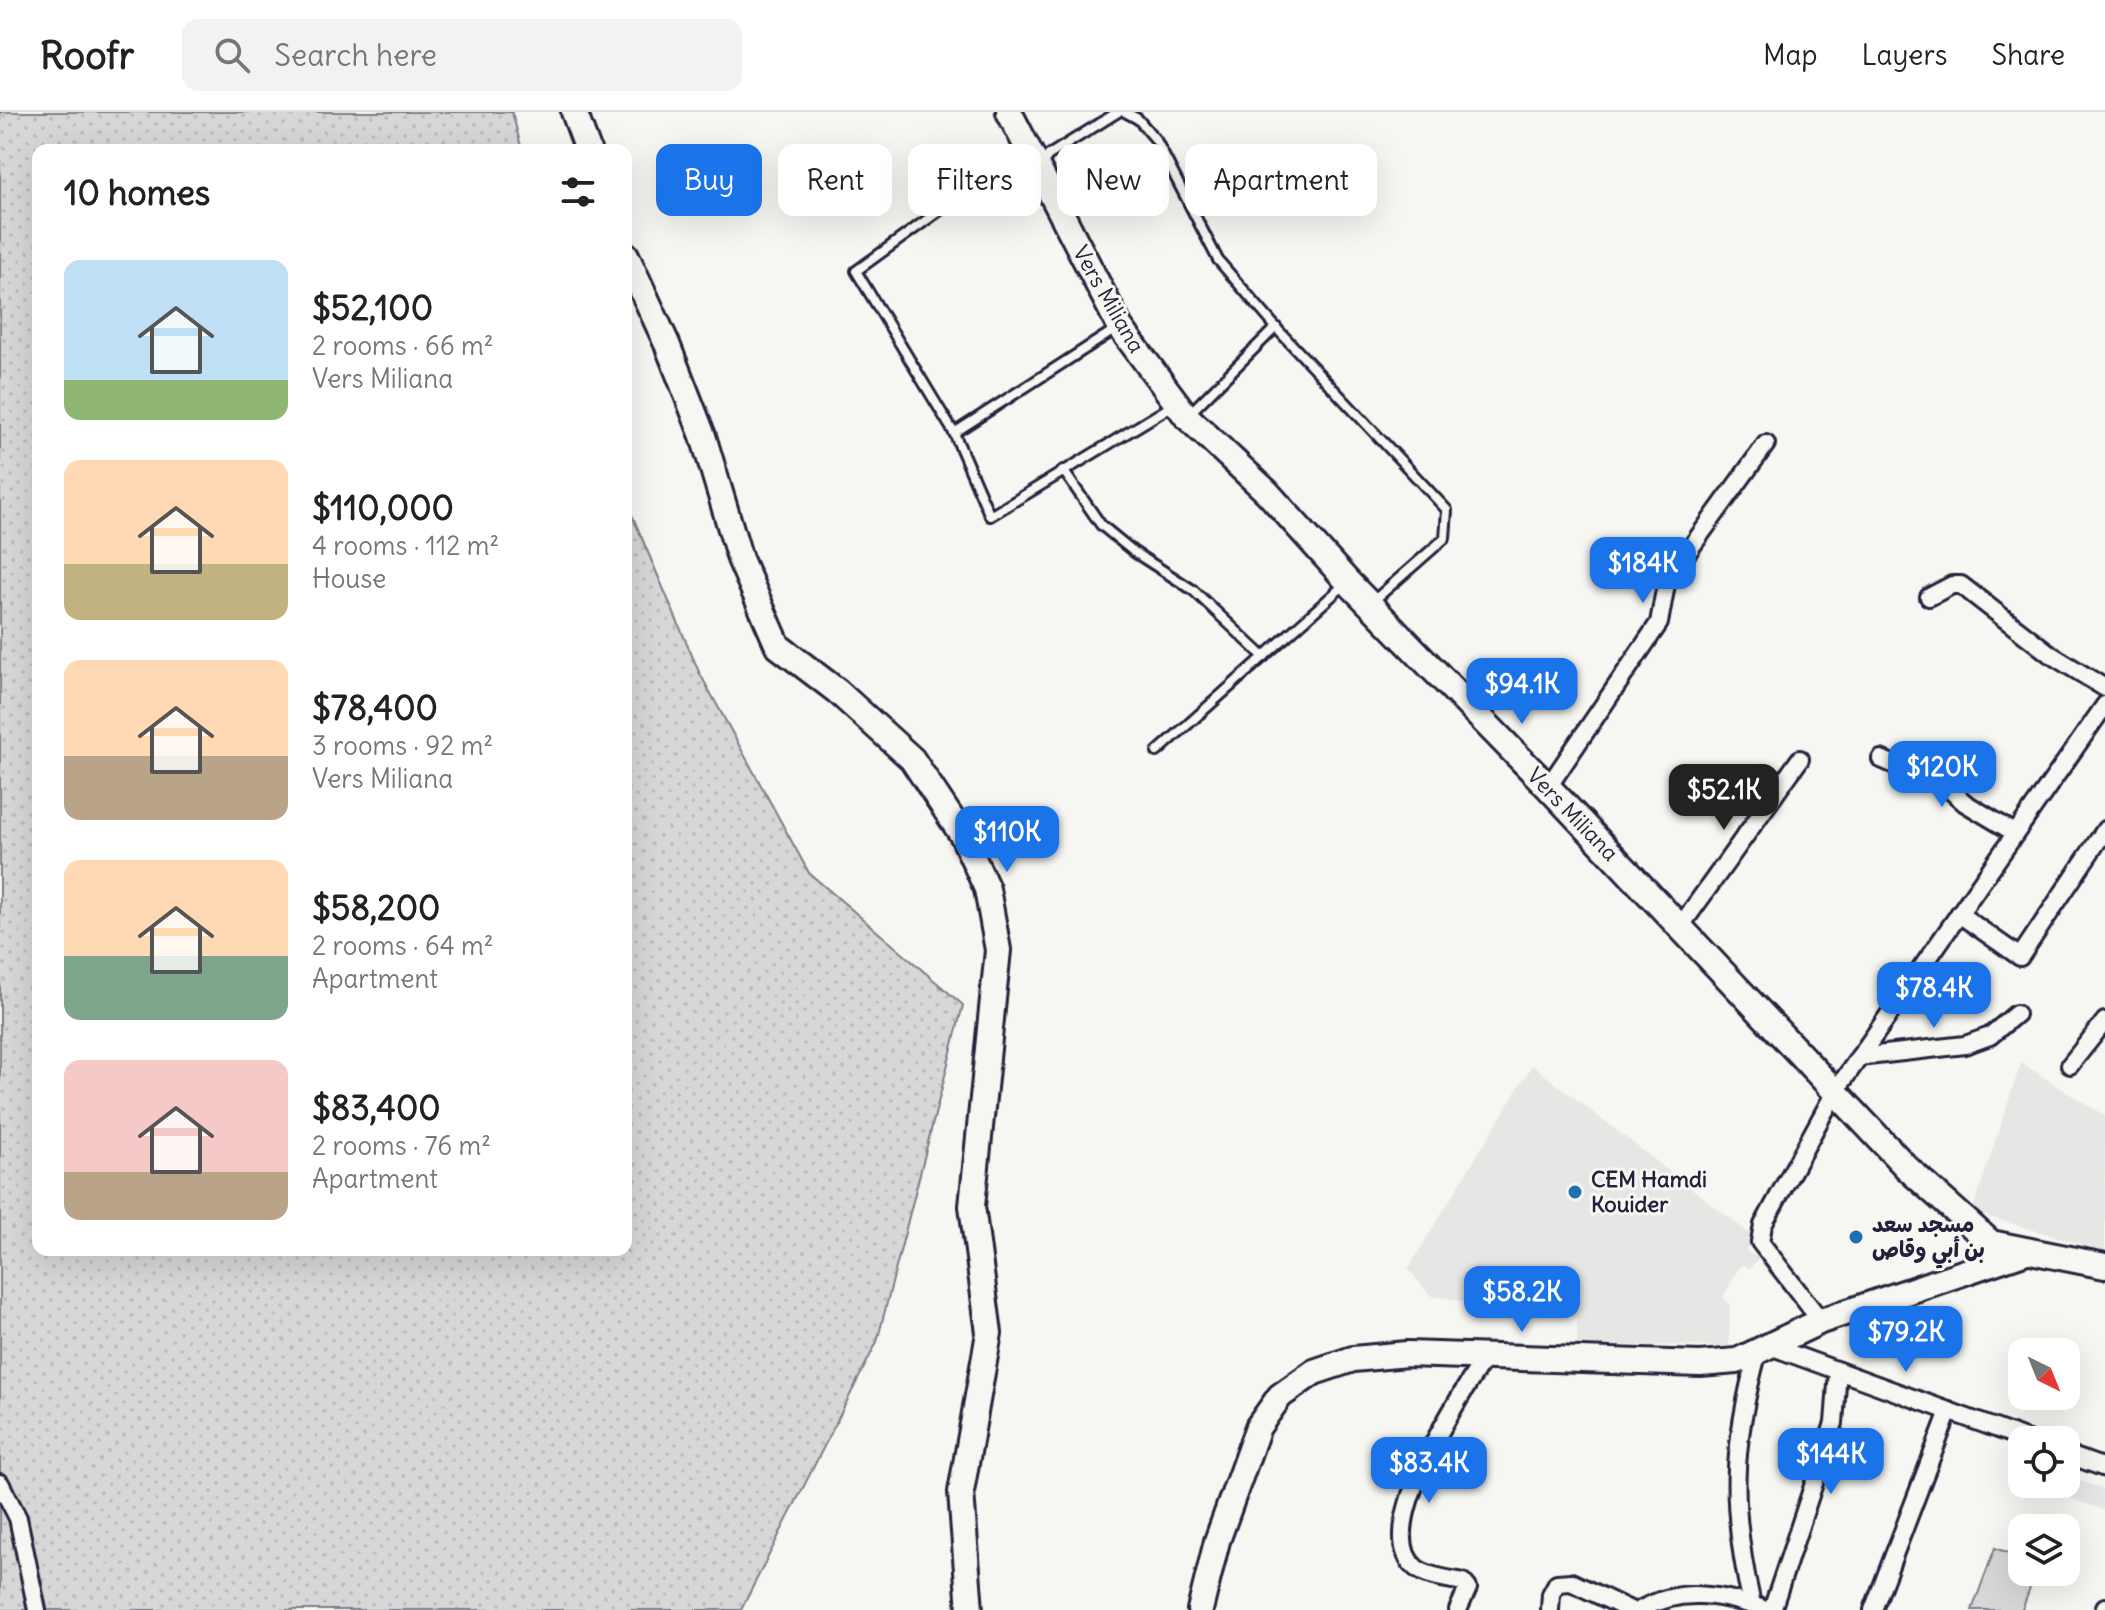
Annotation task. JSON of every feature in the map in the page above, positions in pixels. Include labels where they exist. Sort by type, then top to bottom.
[{"type":"street","points":[[574,112],[586,144]]},
{"type":"street","name":"Vers Miliana","points":[[1009,112],[1026,144]]},
{"type":"street","name":"Vers Miliana","points":[[1041,174],[1120,327],[1182,410],[1267,492],[1348,582],[1548,787],[1907,1168],[1991,1243],[2024,1252],[2076,1257],[2105,1266]]},
{"type":"street","points":[[632,268],[703,436],[740,559],[778,646],[837,691],[912,759],[963,836],[987,889],[998,950],[972,1206],[989,1333],[961,1492],[970,1610]]},
{"type":"street","points":[[1548,787],[1659,623],[1666,584],[1676,568],[1766,444]]},
{"type":"street","points":[[1929,597],[1952,585],[1961,585],[2050,654],[2105,688]]},
{"type":"street","points":[[1821,1321],[1760,1242],[1763,1225],[1835,1092],[2105,705]]},
{"type":"street","points":[[1680,927],[1800,759]]},
{"type":"street","points":[[1881,759],[1948,788],[1965,803],[2015,833]]},
{"type":"street","points":[[1959,914],[2020,957],[2105,830]]},
{"type":"street","points":[[1859,1057],[1965,1045],[1990,1036],[2016,1014]]},
{"type":"street","points":[[2070,1065],[2105,1021]]},
{"type":"street","points":[[1200,1610],[1217,1541],[1258,1427],[1280,1396],[1314,1372],[1353,1359],[1407,1354],[1700,1364],[1737,1361],[1821,1321],[2024,1252]]},
{"type":"street","points":[[1764,1348],[1838,1371],[2008,1433]]},
{"type":"street","points":[[1759,1608],[1735,1517],[1735,1472],[1746,1397],[1764,1348]]},
{"type":"street","points":[[1458,1610],[1468,1588],[1463,1582],[1419,1571],[1412,1564],[1404,1544],[1404,1517],[1438,1435],[1485,1357]]},
{"type":"street","points":[[1772,1610],[1834,1423],[1838,1371]]},
{"type":"street","points":[[1873,1610],[1949,1411]]},
{"type":"street","points":[[2080,1459],[2105,1468]]},
{"type":"street","points":[[0,1483],[18,1518],[37,1610]]},
{"type":"street","points":[[1550,1610],[1551,1594],[1557,1583],[1571,1582],[1630,1610]]},
{"type":"street","points":[[1640,1610],[1678,1595],[1719,1594],[1759,1608]]},
{"type":"lane","points":[[1041,164],[1049,155],[1118,112]]},
{"type":"lane","points":[[1125,112],[1138,119],[1156,140],[1218,260],[1276,327],[1447,510],[1445,538],[1370,603]]},
{"type":"lane","points":[[932,216],[856,271],[954,433],[990,516],[1063,470],[1182,410],[1276,327]]},
{"type":"lane","points":[[954,433],[1120,327]]},
{"type":"lane","points":[[1063,470],[1101,525],[1134,552],[1193,590],[1264,657]]},
{"type":"lane","points":[[1157,752],[1348,582]]},
{"type":"shaded area","points":[[0,112],[512,112],[520,144],[32,144],[32,1256],[632,1256],[632,515],[699,672],[809,873],[963,1005],[877,1342],[741,1610],[0,1610]]},
{"type":"shaded area","points":[[2021,1063],[2105,1116],[2105,1251],[1972,1212]]},
{"type":"shaded area","name":"CEM Hamdi Kouider","points":[[1532,1065],[1753,1236],[1746,1251],[1759,1258],[1750,1269],[1741,1264],[1723,1297],[1730,1305],[1729,1346],[1577,1345],[1577,1318],[1431,1296],[1408,1269]]},
{"type":"shaded area","points":[[2080,1480],[2105,1490],[2105,1511],[2071,1498],[2080,1498]]},
{"type":"shaded area","points":[[1995,1548],[2008,1553],[2008,1586],[2031,1586],[2022,1610],[1972,1610]]},
{"type":"place","name":"CEM Hamdi Kouider","points":[[1575,1192]]},
{"type":"place","name":"مسجد سعد بن أبي وقاص","points":[[1856,1237]]}]
